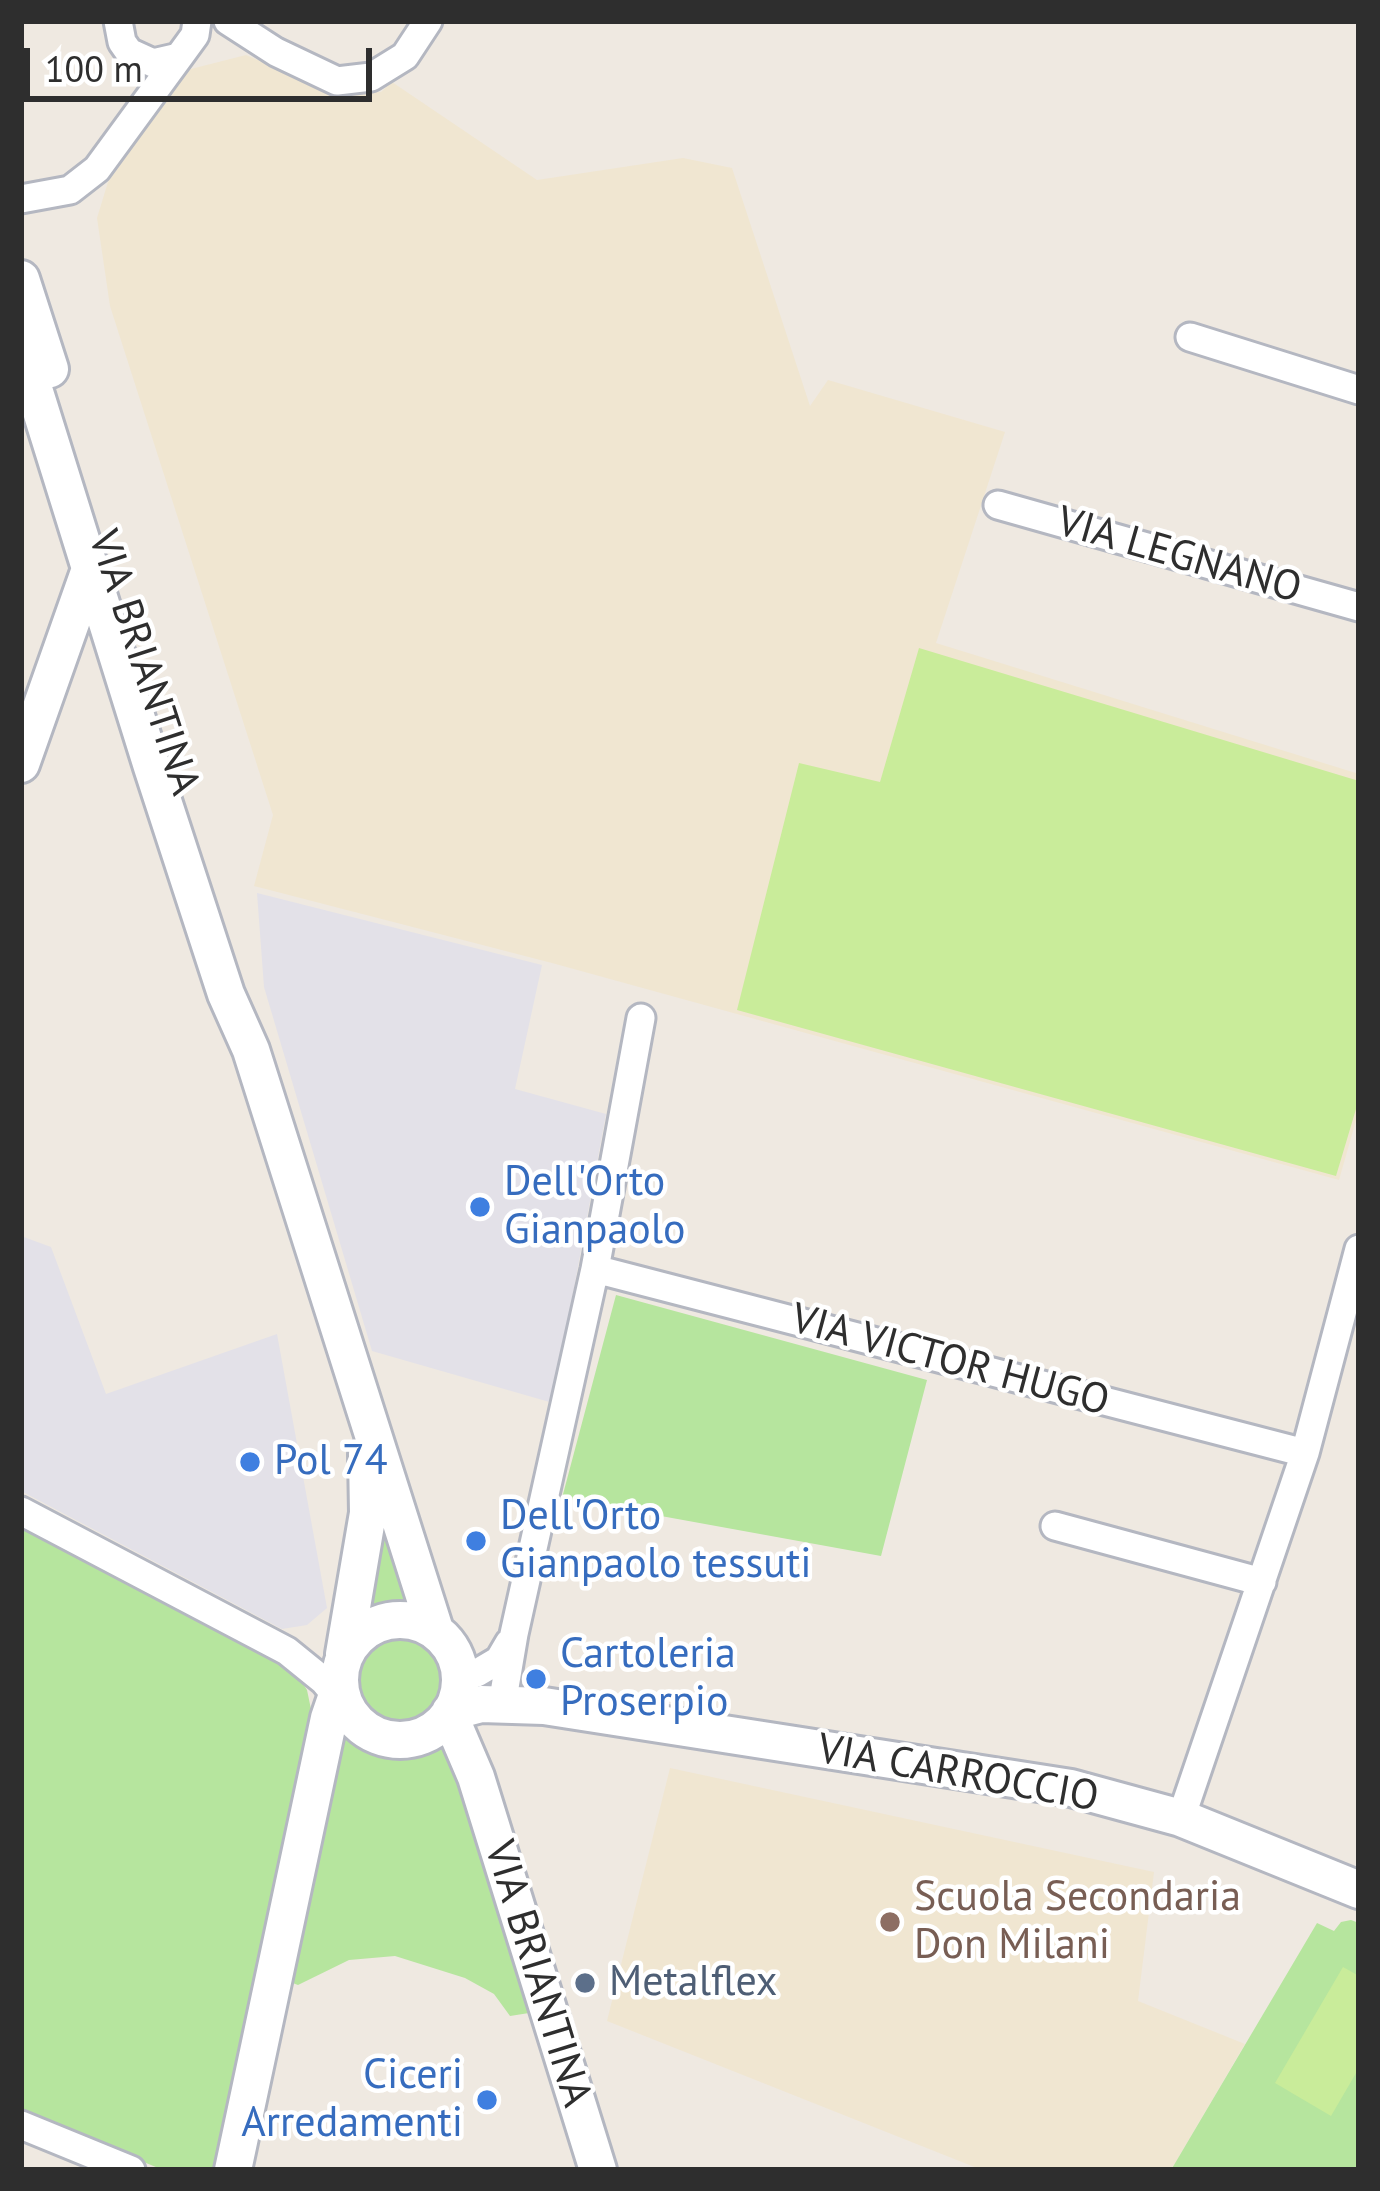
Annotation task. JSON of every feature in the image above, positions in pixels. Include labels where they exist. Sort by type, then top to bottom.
[{"type":"main road","name":"VIA BRIANTINA","points":[[21,279],[246,990],[251,1050]]},
{"type":"main road","name":"VIA BRIANTINA","points":[[21,346],[226,994],[251,1050],[435,1630],[485,1682]]},
{"type":"main road","points":[[21,764],[90,569]]},
{"type":"main road","name":"VIA BRIANTINA","points":[[233,2170],[341,1687],[368,1513],[364,1408]]},
{"type":"main road","points":[[435,1630],[406,1619],[384,1621],[363,1632],[341,1687],[369,1732],[400,1740],[422,1736],[450,1713],[460,1684],[485,1682],[485,1740],[476,1778]]},
{"type":"main road","name":"VIA CARROCCIO","points":[[485,1682],[544,1706],[1071,1788],[1180,1818],[1359,1890]]},
{"type":"main road","name":"VIA BRIANTINA","points":[[450,1713],[476,1778],[598,2170]]},
{"type":"street","points":[[118,21],[136,92],[130,122]]},
{"type":"street","points":[[228,21],[276,52],[338,81],[371,77],[406,56],[428,21]]},
{"type":"street","points":[[129,52],[153,63],[188,42],[229,42],[276,52]]},
{"type":"street","points":[[21,199],[70,190],[97,169],[188,42]]},
{"type":"street","points":[[1190,337],[1359,390]]},
{"type":"street","name":"VIA LEGNANO","points":[[998,505],[1359,607]]},
{"type":"street","points":[[485,1682],[514,1634],[595,1268],[641,1018]]},
{"type":"street","points":[[1180,1818],[1305,1453],[1359,1249]]},
{"type":"street","name":"VIA VICTOR HUGO","points":[[595,1268],[1305,1453]]},
{"type":"street","points":[[21,1510],[287,1651],[341,1687]]},
{"type":"street","points":[[1055,1526],[1262,1582]]},
{"type":"street","points":[[21,2125],[111,2167]]},
{"type":"shaded area","points":[[246,55],[329,90],[381,92],[392,82],[537,180],[683,158],[732,168],[810,406],[828,380],[1005,432],[936,643],[1359,774],[1359,1110],[1339,1180],[552,963],[254,886],[273,815],[110,306],[97,218],[108,182],[187,70]]},
{"type":"shaded area","points":[[257,893],[542,965],[515,1089],[606,1114],[553,1403],[372,1351],[264,987]]},
{"type":"shaded area","points":[[21,1236],[51,1247],[106,1394],[277,1334],[327,1608],[307,1625],[282,1629],[21,1491]]},
{"type":"shaded area","name":"Scuola Secondaria Don Milani","points":[[670,1768],[1154,1872],[1138,2001],[1245,2044],[1171,2170],[982,2170],[607,2021]]},
{"type":"green space","points":[[919,648],[1359,781],[1359,1099],[1336,1176],[737,1010],[799,763],[880,782]]},
{"type":"green space","points":[[616,1295],[927,1380],[881,1556],[562,1498]]},
{"type":"green space","points":[[372,1462],[422,1611],[371,1613],[355,1622]]},
{"type":"green space","points":[[21,1525],[295,1671],[307,1690],[312,1714],[215,2170],[163,2170],[21,2111]]},
{"type":"green space","points":[[398,1632],[432,1646],[446,1680],[432,1714],[398,1728],[364,1714],[350,1680],[364,1646]]},
{"type":"green space","points":[[343,1731],[376,1753],[408,1755],[449,1735],[529,2013],[510,2016],[494,1994],[465,1978],[395,1956],[349,1960],[298,1985],[290,1982]]},
{"type":"green space","points":[[1341,1922],[1359,1923],[1359,2170],[1171,2170],[1317,1923],[1334,1931]]},
{"type":"green space","points":[[1343,1967],[1359,1976],[1359,2068],[1331,2116],[1275,2083]]},
{"type":"place","name":"Dell'Orto Gianpaolo","points":[[480,1207]]},
{"type":"place","name":"Pol 74","points":[[250,1462]]},
{"type":"place","name":"Dell'Orto Gianpaolo tessuti","points":[[476,1541]]},
{"type":"place","name":"Cartoleria Proserpio","points":[[536,1679]]},
{"type":"place","name":"Scuola Secondaria Don Milani","points":[[890,1922]]},
{"type":"place","name":"Metalflex","points":[[585,1983]]},
{"type":"place","name":"Ciceri Arredamenti","points":[[487,2100]]}]
